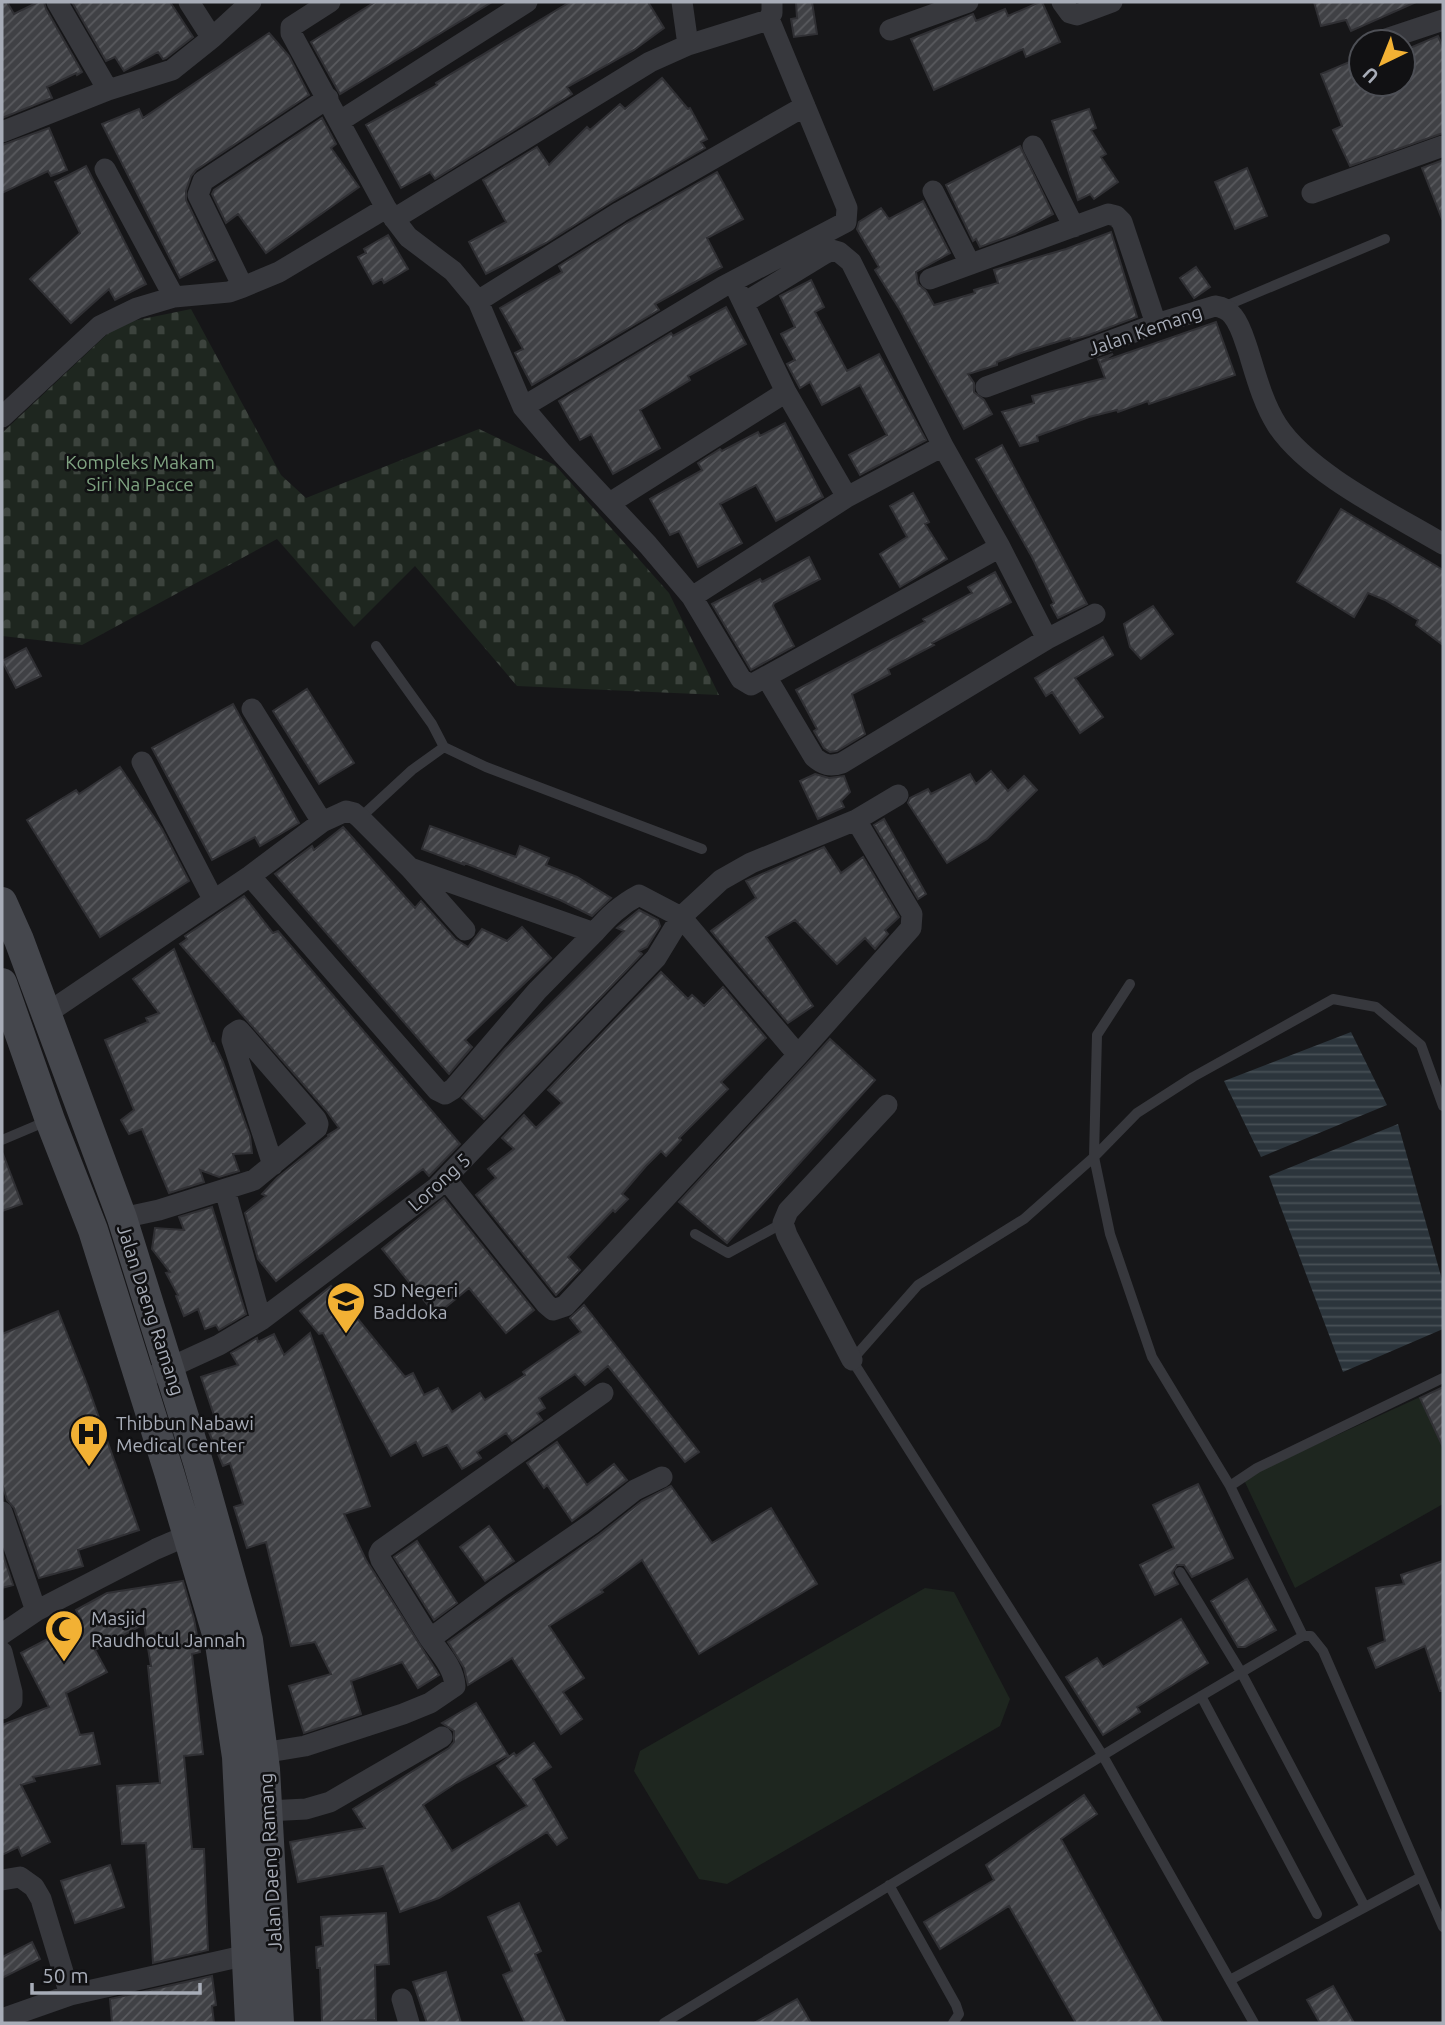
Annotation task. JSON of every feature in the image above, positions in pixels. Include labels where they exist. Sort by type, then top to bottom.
[{"type":"main road","name":"Jalan Daeng Ramang","points":[[2,902],[10,943],[46,1014],[122,1218],[248,1640],[250,1755],[246,1956],[250,2023]]},
{"type":"main road","name":"Jalan Daeng Ramang","points":[[2,983],[50,1120],[93,1230],[220,1644],[267,1811],[279,2023]]},
{"type":"street","points":[[57,2],[108,90]]},
{"type":"street","points":[[189,2],[212,38]]},
{"type":"street","points":[[2,132],[108,90],[172,70],[251,2]]},
{"type":"street","points":[[330,2],[291,27],[296,44],[390,213],[408,237],[453,271],[478,301],[523,407],[692,597],[741,679],[751,685],[767,678],[1000,547]]},
{"type":"street","points":[[340,121],[527,2]]},
{"type":"street","points":[[682,2],[688,45]]},
{"type":"street","points":[[890,30],[968,2]]},
{"type":"street","points":[[1062,2],[1070,13],[1077,15],[1112,2]]},
{"type":"street","points":[[2,417],[100,326],[137,308],[174,297],[229,292],[279,272],[390,213],[650,62],[771,10],[847,208],[846,222],[729,284],[523,407]]},
{"type":"street","points":[[1417,29],[1443,20]]},
{"type":"street","points":[[243,287],[198,195],[199,187],[203,181],[328,98]]},
{"type":"street","points":[[478,301],[620,212],[806,106]]},
{"type":"street","points":[[1033,146],[1074,227]]},
{"type":"street","points":[[1312,193],[1443,146]]},
{"type":"street","points":[[105,169],[174,297]]},
{"type":"street","points":[[933,191],[970,264]]},
{"type":"street","points":[[930,279],[1108,214],[1116,216],[1122,222],[1156,324]]},
{"type":"street","points":[[744,303],[832,250],[846,256],[1046,639]]},
{"type":"street","points":[[729,284],[736,288],[786,392],[847,497]]},
{"type":"street","name":"Jalan Kemang","points":[[986,387],[1156,324],[1215,306],[1223,307],[1232,314],[1240,327],[1269,412],[1284,435],[1303,454],[1336,479],[1443,544]]},
{"type":"street","points":[[610,503],[786,392]]},
{"type":"street","points":[[692,597],[847,497],[943,446]]},
{"type":"street","points":[[767,678],[814,757],[821,763],[834,766],[1046,639],[1095,614]]},
{"type":"street","points":[[253,709],[322,822]]},
{"type":"street","points":[[142,762],[213,899]]},
{"type":"street","name":"Lorong 5","points":[[140,1380],[219,1345],[261,1320],[446,1179],[656,958],[681,917],[722,880],[751,863],[856,820],[898,795]]},
{"type":"street","points":[[46,1014],[250,876],[322,822],[346,811],[360,818],[410,868],[465,930]]},
{"type":"street","points":[[446,1179],[546,1304],[553,1310],[565,1306],[798,1055],[911,928],[912,914],[856,820]]},
{"type":"street","points":[[410,868],[594,933]]},
{"type":"street","points":[[250,876],[437,1090],[445,1094],[453,1089],[537,991],[612,913],[639,895],[681,917],[798,1055]]},
{"type":"street","points":[[122,1218],[159,1210],[254,1180],[273,1166],[317,1128],[318,1122],[239,1030],[233,1034],[232,1040],[273,1166]]},
{"type":"street","points":[[852,1360],[783,1223],[788,1211],[887,1105]]},
{"type":"street","points":[[50,1120],[82,1109]]},
{"type":"street","points":[[225,1190],[261,1320]]},
{"type":"street","points":[[250,1755],[305,1746],[403,1714],[430,1703],[455,1686],[451,1669],[381,1560],[381,1550],[603,1393]]},
{"type":"street","points":[[430,1639],[635,1490],[662,1477]]},
{"type":"street","points":[[2,1512],[36,1611]]},
{"type":"street","points":[[2,1634],[36,1611],[187,1534],[215,1525]]},
{"type":"street","points":[[2,1652],[12,1692],[12,1701],[2,1709]]},
{"type":"street","points":[[267,1811],[306,1808],[330,1802],[442,1737]]},
{"type":"street","points":[[2,1880],[20,1877],[34,1886],[41,1899],[70,1995]]},
{"type":"street","points":[[2,2019],[70,1995],[275,1948]]},
{"type":"street","points":[[402,1999],[409,2023]]},
{"type":"lane","points":[[1223,307],[1385,239]]},
{"type":"lane","points":[[376,646],[432,724],[444,747],[486,767],[702,849]]},
{"type":"lane","points":[[360,818],[412,770],[444,747]]},
{"type":"lane","points":[[1130,984],[1097,1035],[1094,1157],[1111,1234],[1152,1357],[1230,1486],[1303,1636]]},
{"type":"lane","points":[[1254,2023],[1103,1756],[852,1360],[918,1285],[1024,1219],[1094,1157],[1137,1113],[1193,1077],[1333,999],[1376,1007],[1421,1045],[1443,1106]]},
{"type":"lane","points":[[2,1140],[50,1120]]},
{"type":"lane","points":[[695,1234],[728,1253],[783,1223]]},
{"type":"lane","points":[[1230,1486],[1257,1468],[1443,1378]]},
{"type":"lane","points":[[1180,1572],[1241,1672],[1365,1907]]},
{"type":"lane","points":[[664,2023],[1303,1636],[1311,1636],[1323,1651],[1443,1927]]},
{"type":"lane","points":[[1201,1696],[1317,1914]]},
{"type":"lane","points":[[1230,1980],[1421,1877]]},
{"type":"lane","points":[[889,1885],[956,2005],[959,2014],[953,2023]]},
{"type":"green space","name":"Kompleks Makam Siri Na Pacce","points":[[191,309],[281,475],[306,498],[479,429],[555,465],[669,593],[719,695],[517,686],[415,566],[354,627],[277,539],[82,645],[2,636],[2,433],[118,324]]},
{"type":"green space","points":[[1420,1397],[1443,1448],[1443,1504],[1295,1588],[1243,1478]]},
{"type":"green space","points":[[925,1588],[954,1592],[1010,1699],[1000,1726],[727,1884],[699,1879],[634,1771],[640,1751]]},
{"type":"shaded area","points":[[1351,1032],[1387,1105],[1261,1157],[1224,1081]]},
{"type":"shaded area","points":[[1398,1124],[1443,1283],[1443,1329],[1343,1372],[1269,1176]]},
{"type":"building","points":[[2,2],[7,2],[14,14],[38,2],[44,2],[82,72],[47,87],[52,98],[2,118]]},
{"type":"building","points":[[72,2],[170,2],[193,37],[166,58],[163,59],[158,52],[124,71],[115,57],[106,61]]},
{"type":"building","points":[[375,2],[492,2],[340,94],[311,42]]},
{"type":"building","points":[[570,2],[648,2],[664,28],[634,50],[567,87],[572,94],[569,96],[435,179],[430,172],[401,188],[366,125],[437,85],[436,83]]},
{"type":"building","points":[[796,2],[812,2],[817,34],[794,37],[791,19],[797,18]]},
{"type":"building","points":[[1040,2],[1060,42],[1026,57],[1023,49],[934,90],[911,39],[973,14],[976,21],[1005,9],[1008,16]]},
{"type":"building","points":[[1314,2],[1416,2],[1358,28],[1350,28],[1346,20],[1321,26]]},
{"type":"building","points":[[269,33],[289,56],[309,95],[196,170],[191,176],[186,200],[215,260],[180,278],[102,124],[139,109],[143,118]]},
{"type":"building","points":[[1438,36],[1443,47],[1443,133],[1350,166],[1333,130],[1342,126],[1321,74],[1347,63],[1347,98],[1417,98],[1417,45]]},
{"type":"building","points":[[662,78],[688,109],[690,108],[707,139],[701,142],[705,148],[546,243],[486,274],[469,242],[506,222],[483,180],[537,147],[549,165],[587,127],[590,130],[620,104],[625,109]]},
{"type":"building","points":[[1089,109],[1096,128],[1091,130],[1106,154],[1101,157],[1118,182],[1094,199],[1090,194],[1078,200],[1052,121]]},
{"type":"building","points":[[322,118],[336,144],[331,148],[359,187],[266,253],[238,214],[226,223],[212,194],[214,190]]},
{"type":"building","points":[[49,128],[67,170],[51,176],[48,171],[2,193],[2,145]]},
{"type":"building","points":[[1020,146],[1053,214],[1015,234],[980,247],[976,239],[973,241],[946,185]]},
{"type":"building","points":[[1443,160],[1443,219],[1442,219],[1422,168]]},
{"type":"building","points":[[86,166],[146,284],[115,300],[109,289],[71,323],[30,279],[80,233],[55,182]]},
{"type":"building","points":[[1247,168],[1267,216],[1235,229],[1215,182]]},
{"type":"building","points":[[717,172],[743,219],[707,238],[722,267],[655,304],[659,310],[532,385],[515,353],[523,349],[500,308],[562,272],[559,266],[627,223]]},
{"type":"building","points":[[923,201],[950,253],[916,272],[918,284],[926,291],[934,305],[998,283],[994,270],[1066,249],[1111,232],[1137,317],[1089,335],[1024,352],[997,362],[997,365],[968,374],[974,383],[974,392],[984,400],[992,414],[964,429],[900,310],[875,270],[879,267],[857,229],[859,222],[881,208],[889,219]]},
{"type":"building","points":[[388,235],[408,269],[384,283],[382,279],[373,284],[358,257],[366,253],[364,249]]},
{"type":"building","points":[[1196,267],[1210,287],[1194,298],[1180,278]]},
{"type":"building","points":[[811,280],[824,307],[815,312],[847,371],[879,354],[926,440],[860,475],[849,455],[887,435],[860,385],[822,405],[810,382],[800,388],[787,364],[795,360],[781,334],[795,327],[780,296]]},
{"type":"building","points":[[726,307],[746,344],[688,376],[690,380],[640,410],[660,448],[613,474],[591,434],[580,440],[559,401],[671,333],[673,336]]},
{"type":"building","points":[[1216,322],[1235,375],[1149,404],[1148,401],[1118,412],[1117,410],[1089,417],[1037,436],[1038,441],[1020,446],[1002,412],[1034,403],[1032,396],[1105,378],[1098,359],[1113,354],[1101,362]]},
{"type":"building","points":[[785,423],[823,497],[776,521],[756,485],[720,504],[742,543],[698,567],[679,531],[670,535],[650,499],[702,470],[698,463],[720,449],[722,451],[758,432],[760,436]]},
{"type":"building","points":[[1002,445],[1087,604],[1058,618],[1051,605],[1054,603],[1032,557],[976,459]]},
{"type":"building","points":[[913,493],[929,522],[925,524],[947,559],[900,587],[880,554],[907,537],[890,506]]},
{"type":"building","points":[[1341,509],[1443,570],[1443,645],[1416,625],[1418,620],[1385,600],[1368,593],[1354,617],[1297,582]]},
{"type":"building","points":[[809,557],[820,579],[774,603],[773,606],[794,646],[751,670],[712,604]]},
{"type":"building","points":[[995,572],[1011,602],[932,643],[934,645],[888,669],[890,674],[852,694],[865,734],[837,751],[830,752],[824,748],[796,690],[925,622],[923,619],[972,593],[968,587]]},
{"type":"building","points":[[1153,606],[1173,634],[1141,659],[1130,647],[1124,624]]},
{"type":"building","points":[[1103,637],[1113,655],[1075,678],[1103,717],[1080,733],[1052,692],[1046,696],[1035,678]]},
{"type":"building","points":[[26,648],[41,676],[16,688],[2,661]]},
{"type":"building","points":[[307,689],[354,763],[319,784],[273,711]]},
{"type":"building","points":[[233,704],[299,823],[260,846],[255,837],[212,860],[152,748]]},
{"type":"building","points":[[120,767],[162,829],[189,881],[100,937],[27,820],[76,790],[79,794]]},
{"type":"building","points":[[991,771],[1008,791],[1024,776],[1037,790],[987,839],[947,863],[908,803],[910,798],[928,789],[931,794],[970,774],[976,784]]},
{"type":"building","points":[[815,774],[829,778],[844,776],[850,792],[841,801],[844,807],[818,819],[800,781]]},
{"type":"building","points":[[884,819],[926,894],[918,899],[874,825]]},
{"type":"building","points":[[430,826],[516,857],[520,846],[549,858],[546,865],[577,877],[611,898],[592,916],[560,900],[422,849]]},
{"type":"building","points":[[343,827],[415,908],[421,901],[455,939],[468,947],[482,929],[507,941],[522,927],[551,958],[465,1040],[472,1047],[449,1074],[275,874],[312,846],[314,850]]},
{"type":"building","points":[[824,847],[841,873],[863,857],[899,917],[885,930],[888,934],[875,949],[865,938],[837,964],[795,920],[766,937],[813,1006],[788,1023],[711,931],[756,898],[746,881]]},
{"type":"building","points":[[244,896],[273,933],[278,931],[460,1144],[429,1176],[423,1169],[276,1281],[258,1259],[245,1213],[266,1196],[262,1194],[277,1178],[339,1128],[180,944],[187,939],[185,936]]},
{"type":"building","points":[[639,910],[658,920],[660,926],[647,947],[639,951],[642,954],[484,1119],[462,1098],[505,1049],[624,931],[617,928]]},
{"type":"building","points":[[174,949],[212,1044],[214,1043],[223,1062],[250,1136],[252,1153],[233,1154],[239,1171],[219,1177],[200,1170],[204,1182],[169,1193],[142,1129],[129,1134],[121,1120],[134,1110],[105,1040],[148,1022],[146,1018],[159,1013],[133,979]]},
{"type":"building","points":[[661,972],[688,999],[692,995],[704,1006],[723,987],[766,1038],[721,1082],[728,1089],[679,1138],[681,1140],[666,1156],[661,1151],[646,1166],[622,1194],[628,1199],[615,1212],[613,1210],[568,1257],[580,1270],[556,1295],[476,1195],[496,1178],[488,1169],[514,1149],[502,1138],[524,1115],[536,1128],[562,1103],[548,1090]]},
{"type":"building","points":[[830,1039],[875,1080],[727,1243],[679,1202]]},
{"type":"building","points":[[2,1155],[22,1204],[2,1211]]},
{"type":"building","points":[[444,1198],[534,1310],[506,1333],[469,1288],[436,1315],[382,1249]]},
{"type":"building","points":[[212,1207],[246,1314],[219,1330],[216,1325],[205,1329],[198,1309],[184,1316],[176,1296],[178,1295],[166,1273],[170,1272],[152,1249],[155,1228],[184,1230],[179,1217]]},
{"type":"building","points":[[331,1286],[405,1377],[413,1373],[424,1395],[438,1388],[452,1412],[480,1393],[485,1400],[525,1375],[523,1372],[581,1332],[570,1318],[584,1305],[699,1452],[685,1462],[608,1366],[585,1385],[575,1374],[539,1398],[545,1408],[537,1413],[542,1420],[512,1441],[506,1433],[477,1452],[481,1458],[462,1469],[447,1445],[423,1456],[416,1442],[391,1456],[323,1333],[319,1334],[300,1311]]},
{"type":"building","points":[[58,1311],[139,1530],[78,1550],[83,1566],[39,1578],[14,1508],[7,1500],[2,1483],[2,1334]]},
{"type":"building","points":[[310,1333],[370,1506],[344,1514],[366,1560],[439,1675],[418,1688],[402,1662],[351,1681],[361,1714],[304,1733],[289,1686],[331,1674],[315,1642],[291,1646],[266,1542],[247,1548],[234,1507],[243,1504],[230,1463],[223,1466],[206,1425],[216,1421],[201,1377],[238,1365],[231,1353],[257,1338],[258,1342],[274,1334],[284,1355]]},
{"type":"building","points":[[1443,1387],[1443,1447],[1420,1398]]},
{"type":"building","points":[[557,1442],[587,1485],[614,1464],[627,1480],[572,1521],[547,1485],[544,1488],[527,1463]]},
{"type":"building","points":[[1198,1484],[1233,1558],[1192,1577],[1184,1565],[1177,1565],[1172,1573],[1178,1584],[1155,1595],[1140,1565],[1174,1548],[1153,1505]]},
{"type":"building","points":[[671,1486],[712,1543],[771,1508],[817,1584],[699,1654],[642,1560],[601,1590],[603,1592],[549,1626],[584,1678],[563,1692],[582,1719],[561,1734],[512,1658],[468,1685],[464,1668],[448,1642],[642,1501]]},
{"type":"building","points":[[489,1526],[514,1561],[485,1581],[460,1547]]},
{"type":"building","points":[[417,1541],[457,1603],[434,1620],[394,1557]]},
{"type":"building","points":[[2,1552],[13,1585],[2,1588]]},
{"type":"building","points":[[1443,1561],[1443,1691],[1440,1691],[1425,1646],[1376,1668],[1368,1648],[1385,1641],[1376,1588],[1404,1584],[1401,1575]]},
{"type":"building","points":[[1247,1579],[1276,1630],[1245,1647],[1238,1647],[1211,1601]]},
{"type":"building","points":[[183,1581],[200,1652],[192,1654],[203,1754],[184,1756],[192,1849],[204,1849],[208,1950],[153,1963],[146,1843],[122,1844],[117,1786],[160,1783],[148,1666],[151,1666],[144,1624],[95,1650],[107,1672],[66,1693],[80,1735],[93,1733],[100,1764],[33,1777],[35,1781],[21,1785],[50,1842],[22,1856],[18,1847],[2,1855],[2,1725],[49,1707],[21,1653],[82,1621],[76,1610],[107,1593]]},
{"type":"building","points":[[1181,1619],[1208,1663],[1137,1707],[1140,1712],[1103,1735],[1066,1677],[1097,1658],[1103,1667]]},
{"type":"building","points":[[476,1703],[508,1755],[456,1783],[423,1805],[452,1851],[527,1806],[497,1766],[534,1743],[551,1767],[533,1779],[567,1838],[557,1845],[547,1832],[439,1898],[400,1912],[383,1866],[298,1882],[290,1842],[365,1828],[353,1809],[449,1748],[454,1742],[454,1731],[442,1723]]},
{"type":"building","points":[[1084,1795],[1097,1814],[1061,1839],[1163,2023],[1076,2023],[1009,1906],[940,1949],[924,1922],[994,1880],[986,1865]]},
{"type":"building","points":[[110,1865],[124,1907],[75,1923],[61,1881]]},
{"type":"building","points":[[519,1903],[541,1951],[535,1954],[566,2023],[525,2023],[503,1975],[512,1971],[488,1917]]},
{"type":"building","points":[[386,1913],[389,1964],[375,1965],[376,2020],[322,2022],[320,1968],[317,1968],[316,1947],[323,1946],[321,1917]]},
{"type":"building","points":[[32,1942],[40,1959],[2,1978],[2,1957]]},
{"type":"building","points":[[446,1972],[461,2023],[427,2023],[413,1982]]},
{"type":"building","points":[[212,1976],[216,2005],[212,2006],[214,2023],[112,2023],[110,1999]]},
{"type":"building","points":[[1333,1986],[1354,2023],[1320,2023],[1307,2000]]},
{"type":"building","points":[[797,1999],[811,2023],[754,2023]]},
{"type":"place","name":"SD Negeri Baddoka","points":[[346,1335]]},
{"type":"place","name":"Thibbun Nabawi Medical Center","points":[[89,1468]]},
{"type":"place","name":"Masjid Raudhotul Jannah","points":[[64,1663]]}]
